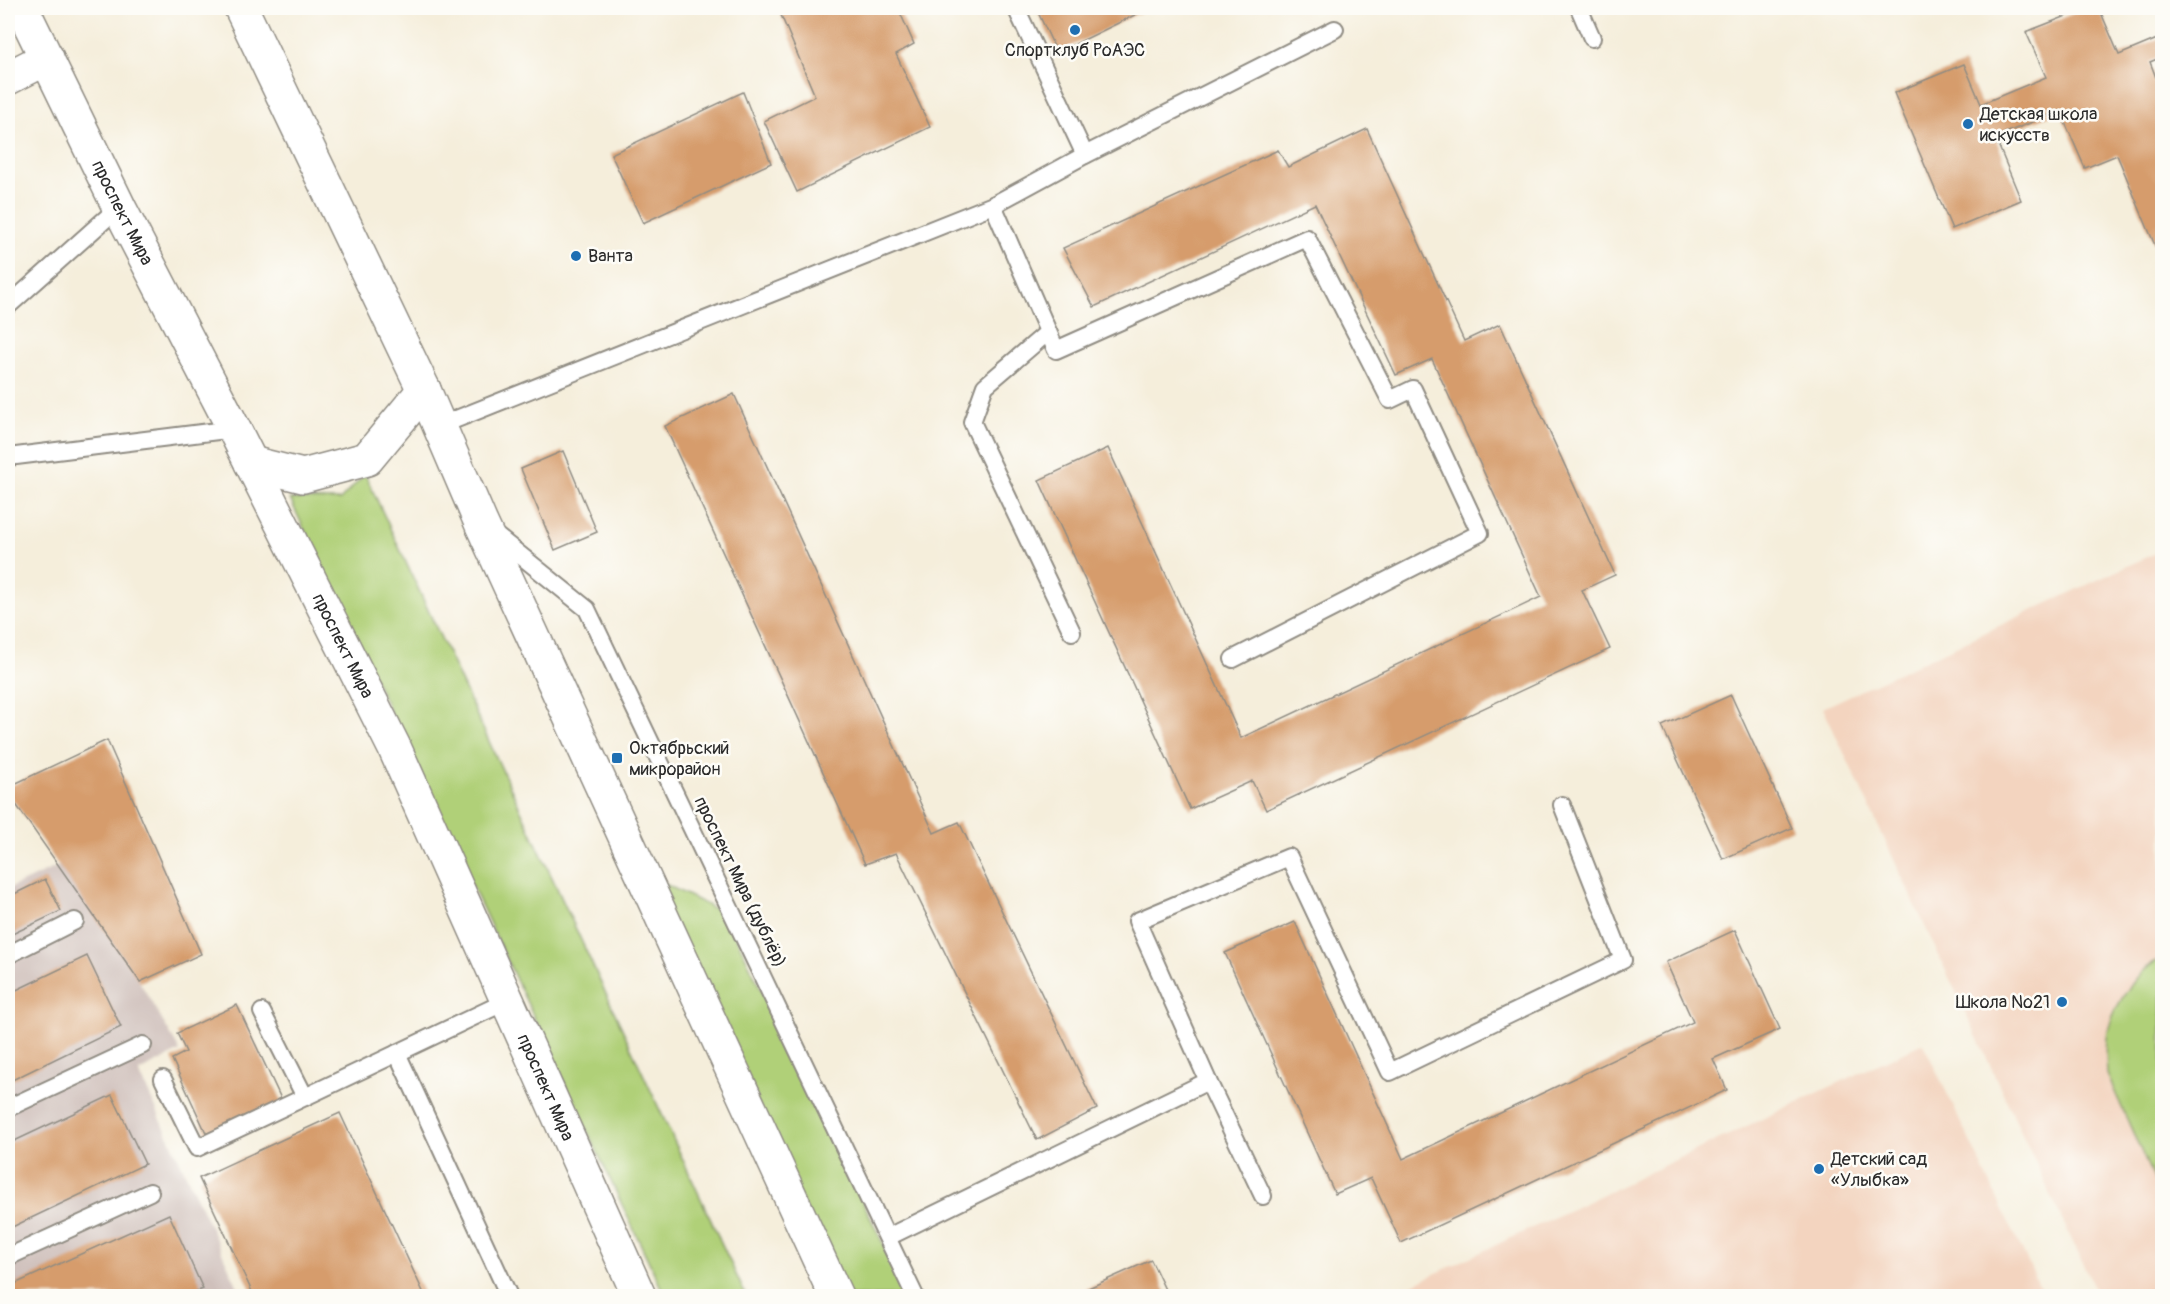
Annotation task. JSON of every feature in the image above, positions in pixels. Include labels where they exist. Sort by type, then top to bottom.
[{"type":"main road","name":"проспект Мира","points":[[22,8],[119,207],[395,749],[639,1296]]},
{"type":"main road","points":[[241,8],[424,390],[481,524],[836,1296]]},
{"type":"main road","points":[[8,60],[43,51]]},
{"type":"main road","points":[[8,78],[43,51]]},
{"type":"main road","points":[[251,463],[303,476],[367,459],[424,390]]},
{"type":"lane","points":[[1016,8],[1085,155]]},
{"type":"lane","points":[[1579,8],[1592,38]]},
{"type":"lane","points":[[439,426],[993,205],[1085,155],[1335,29]]},
{"type":"lane","points":[[993,205],[1056,350],[1307,238],[1390,400],[1413,389],[1480,532],[1233,659]]},
{"type":"lane","points":[[8,306],[119,207]]},
{"type":"lane","points":[[1048,332],[985,386],[972,422],[1072,632]]},
{"type":"lane","points":[[8,457],[234,429]]},
{"type":"lane","name":"проспект Мира (дублёр)","points":[[481,524],[587,609],[915,1296]]},
{"type":"lane","points":[[1263,1196],[1208,1081],[1137,921],[1289,857],[1390,1072],[1623,960],[1562,805]]},
{"type":"lane","points":[[8,955],[75,921]]},
{"type":"lane","points":[[163,1079],[197,1148],[507,1001]]},
{"type":"lane","points":[[261,1012],[305,1097]]},
{"type":"lane","points":[[8,1108],[143,1045]]},
{"type":"lane","points":[[397,1053],[509,1296]]},
{"type":"lane","points":[[888,1237],[1208,1081]]},
{"type":"lane","points":[[8,1257],[150,1192]]},
{"type":"shaded area","name":"Школа №21","points":[[2162,550],[2162,1296],[2098,1296],[1823,708]]},
{"type":"shaded area","points":[[69,861],[180,1051],[139,1072],[242,1296],[8,1296],[8,889]]},
{"type":"shaded area","name":"Детский сад «Улыбка»","points":[[1923,1043],[2044,1296],[1388,1296]]},
{"type":"green space","points":[[365,474],[746,1296],[665,1296],[290,499],[340,500]]},
{"type":"green space","points":[[649,876],[725,914],[908,1296],[843,1296]]},
{"type":"green space","points":[[2162,958],[2162,1198],[2107,1074],[2106,1050],[2109,1027],[2123,997],[2145,970]]},
{"type":"building","points":[[778,8],[898,8],[914,44],[896,54],[930,127],[797,192],[764,121],[815,96]]},
{"type":"building","name":"Спортклуб РоАЭС","points":[[1036,8],[1149,8],[1057,53]]},
{"type":"building","name":"Детская школа искусств","points":[[2087,8],[2099,8],[2119,55],[2162,37],[2162,57],[2150,62],[2162,93],[2162,262],[2117,155],[2085,168],[2060,111],[1995,137],[2021,200],[1952,229],[1894,93],[1964,64],[1981,104],[2046,77],[2026,32]]},
{"type":"building","points":[[743,92],[771,163],[643,223],[611,154]]},
{"type":"building","points":[[1367,129],[1464,341],[1500,324],[1615,575],[1582,590],[1610,649],[1266,810],[1252,781],[1190,809],[1039,480],[1108,448],[1241,738],[1541,597],[1432,359],[1396,375],[1315,204],[1094,307],[1063,248],[1278,150],[1288,167]]},
{"type":"building","points":[[734,394],[934,833],[959,822],[1097,1109],[1037,1140],[896,853],[865,864],[665,426]]},
{"type":"building","points":[[563,451],[597,532],[555,550],[521,469]]},
{"type":"building","points":[[1731,695],[1792,828],[1723,859],[1662,726]]},
{"type":"building","points":[[107,740],[201,954],[140,982],[8,793],[8,787]]},
{"type":"building","points":[[45,879],[61,911],[8,936],[8,897]]},
{"type":"building","points":[[1295,922],[1403,1159],[1693,1022],[1666,962],[1735,930],[1780,1029],[1713,1059],[1727,1090],[1401,1243],[1371,1178],[1335,1194],[1225,953]]},
{"type":"building","points":[[87,956],[121,1027],[8,1082],[8,994]]},
{"type":"building","points":[[237,1005],[283,1103],[208,1137],[172,1059],[186,1052],[177,1033]]},
{"type":"building","points":[[112,1095],[145,1164],[8,1229],[8,1144]]},
{"type":"building","points":[[340,1113],[425,1296],[254,1296],[199,1178]]},
{"type":"building","points":[[169,1214],[203,1289],[186,1296],[8,1296],[8,1287]]},
{"type":"building","points":[[1151,1260],[1168,1296],[1084,1296],[1082,1291]]},
{"type":"place","name":"Спортклуб РоАЭС","points":[[1075,30]]},
{"type":"place","name":"Детская школа искусств","points":[[1968,124]]},
{"type":"place","name":"Ванта","points":[[576,256]]},
{"type":"place","name":"Октябрьский микрорайон","points":[[617,758]]},
{"type":"place","name":"Школа №21","points":[[2062,1002]]},
{"type":"place","name":"Детский сад «Улыбка»","points":[[1819,1169]]}]
